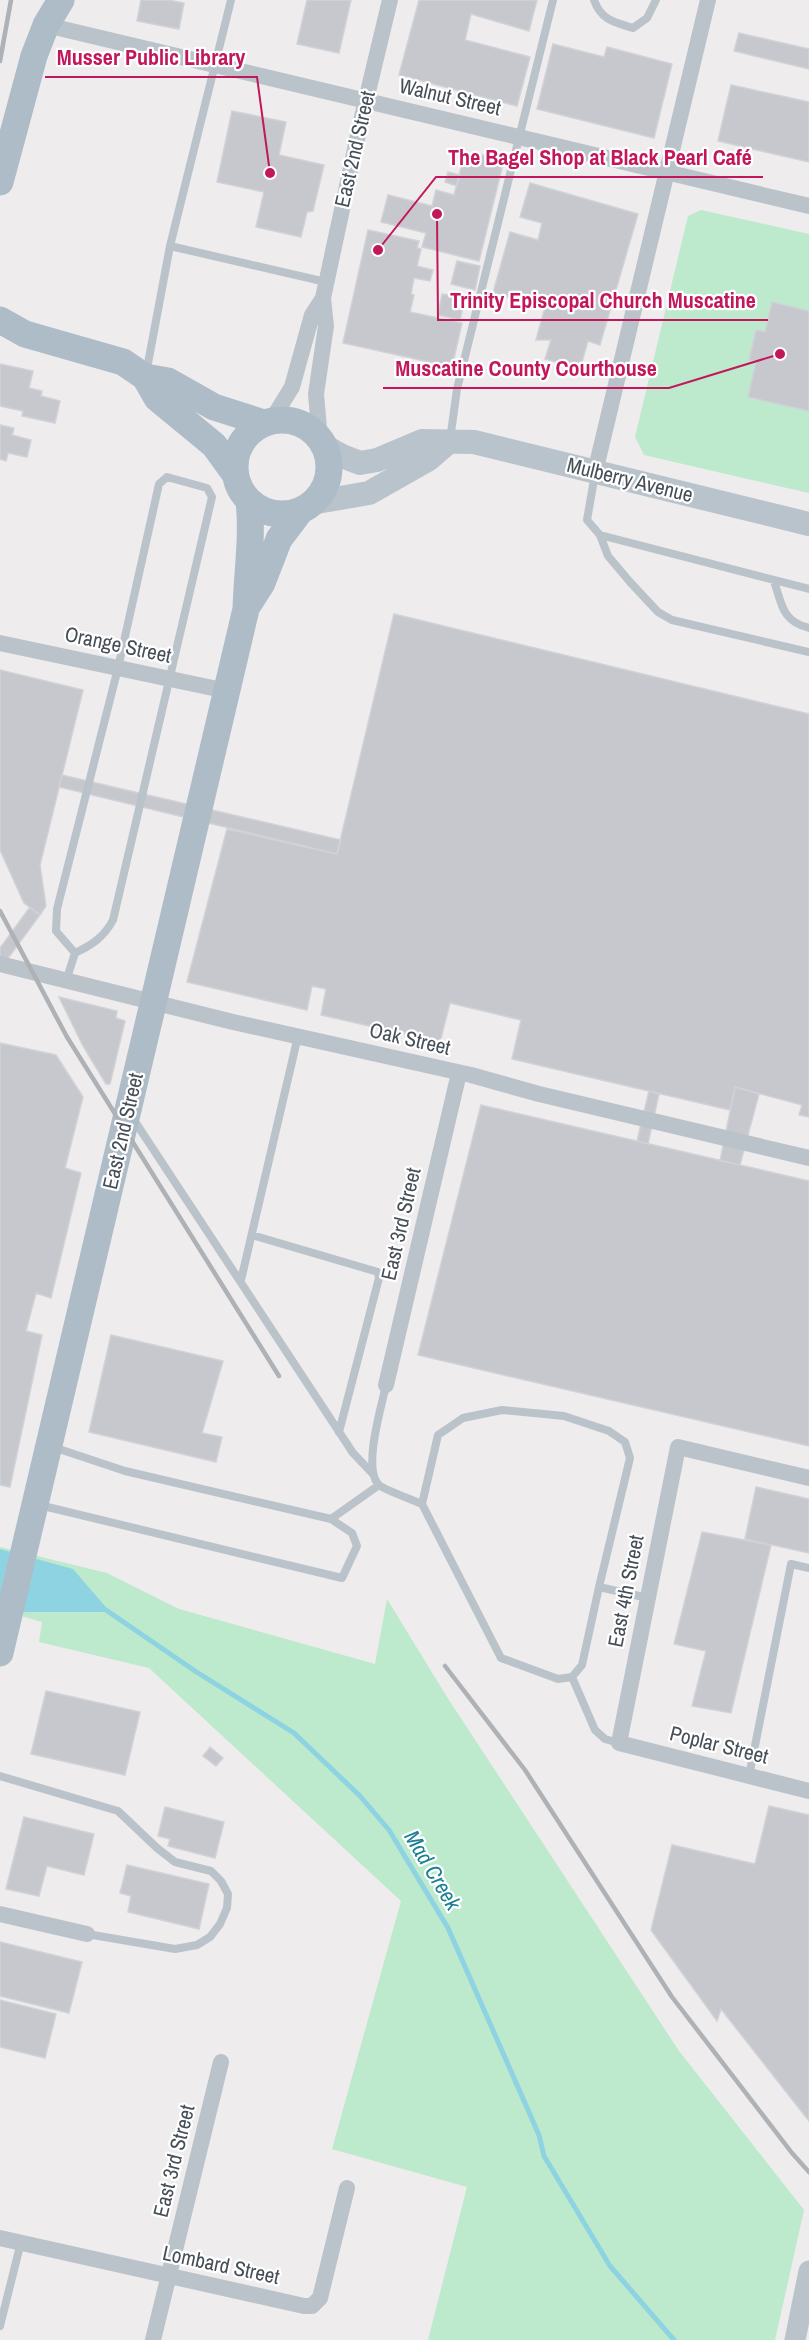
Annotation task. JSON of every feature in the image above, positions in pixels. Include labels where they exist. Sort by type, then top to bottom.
[{"type":"main road","points":[[0,182],[46,12],[60,0]]},
{"type":"main road","points":[[0,320],[25,334],[123,362],[145,377],[168,381],[214,407],[268,422],[285,420],[298,423],[311,430],[322,443],[328,464],[326,483],[306,507]]},
{"type":"main road","points":[[145,377],[157,398],[214,445],[235,474],[240,489],[249,501],[274,514],[288,514],[306,507],[369,493],[429,459],[450,441]]},
{"type":"main road","points":[[235,474],[235,460],[239,447],[246,436],[268,422]]},
{"type":"main road","name":"Mulberry Avenue","points":[[322,443],[342,456],[360,463],[377,460],[422,441],[474,442],[809,524]]},
{"type":"main road","name":"East 2nd Street","points":[[1,1649],[246,609],[251,532],[249,501]]},
{"type":"main road","name":"East 2nd Street","points":[[246,609],[262,583],[279,539],[306,507]]},
{"type":"street","name":"East 2nd Street","points":[[268,422],[292,387],[312,315],[324,290],[390,0]]},
{"type":"street","points":[[595,472],[708,0]]},
{"type":"street","name":"Walnut Street","points":[[46,12],[215,65],[809,206]]},
{"type":"street","name":"East 2nd Street","points":[[322,443],[316,394],[326,326],[324,290]]},
{"type":"street","name":"Orange Street","points":[[0,644],[227,691]]},
{"type":"street","name":"Oak Street","points":[[0,964],[153,1003],[459,1073],[539,1095],[809,1158]]},
{"type":"street","name":"East 3rd Street","points":[[387,1385],[459,1073]]},
{"type":"street","name":"East 4th Street","points":[[619,1743],[678,1448],[809,1478]]},
{"type":"street","name":"Poplar Street","points":[[619,1743],[809,1791]]},
{"type":"street","points":[[0,1914],[87,1935]]},
{"type":"street","name":"East 3rd Street","points":[[153,2340],[221,2062]]},
{"type":"street","name":"Lombard Street","points":[[0,2238],[170,2277],[312,2306],[320,2298],[347,2188]]},
{"type":"street","points":[[795,2340],[809,2271]]},
{"type":"lane","points":[[145,377],[170,246],[231,0]]},
{"type":"lane","points":[[450,441],[457,389],[553,0]]},
{"type":"lane","points":[[594,0],[597,10],[606,20],[633,28],[647,18],[656,0]]},
{"type":"lane","points":[[170,246],[324,290]]},
{"type":"lane","points":[[595,472],[587,520],[600,535],[608,556],[658,612],[672,620],[809,652]]},
{"type":"lane","points":[[66,981],[75,953],[92,945],[105,933],[113,920],[212,496],[207,488],[167,477],[159,484],[118,668],[57,909],[56,931],[75,953]]},
{"type":"lane","points":[[600,535],[809,589]]},
{"type":"lane","points":[[774,581],[785,615],[798,625],[809,628]]},
{"type":"lane","points":[[241,1280],[297,1036]]},
{"type":"lane","points":[[128,1111],[353,1453],[373,1474],[379,1485],[422,1504],[501,1658],[558,1679],[572,1677],[582,1665],[598,1587],[630,1458],[625,1442],[609,1431],[564,1416],[502,1410],[463,1418],[438,1435],[422,1504]]},
{"type":"lane","points":[[252,1235],[378,1272],[379,1278],[339,1432]]},
{"type":"lane","points":[[373,1474],[373,1450],[387,1385]]},
{"type":"lane","points":[[35,1504],[342,1578],[357,1546],[352,1533],[331,1520],[125,1471],[49,1445]]},
{"type":"lane","points":[[331,1520],[379,1485]]},
{"type":"lane","points":[[749,1776],[791,1564],[809,1568]]},
{"type":"lane","points":[[598,1587],[648,1598]]},
{"type":"lane","points":[[572,1677],[595,1730],[605,1739],[619,1743]]},
{"type":"lane","points":[[0,1776],[118,1811],[175,1862],[211,1871],[221,1881],[228,1894],[227,1908],[220,1924],[210,1936],[197,1945],[175,1949],[87,1935]]},
{"type":"lane","points":[[0,2326],[21,2242]]},
{"type":"green space","points":[[701,210],[809,234],[809,493],[644,455],[635,437],[688,216]]},
{"type":"green space","points":[[0,1547],[107,1573],[179,1609],[375,1664],[387,1599],[447,1697],[679,2051],[804,2210],[775,2340],[428,2340],[467,2187],[332,2149],[401,1901],[149,1668],[39,1642],[42,1622],[0,1610]]},
{"type":"water","points":[[0,1549],[73,1569],[110,1612],[11,1612],[0,1609]]},
{"type":"building","points":[[141,0],[168,0],[184,3],[179,29],[137,21]]},
{"type":"building","points":[[307,0],[351,0],[339,53],[297,44]]},
{"type":"building","points":[[419,0],[537,0],[529,31],[471,14],[465,40],[530,57],[517,106],[399,75]]},
{"type":"building","points":[[739,33],[809,49],[809,69],[734,51]]},
{"type":"building","points":[[553,44],[604,57],[607,47],[672,64],[654,138],[537,109]]},
{"type":"building","points":[[731,85],[809,102],[809,162],[718,141]]},
{"type":"building","points":[[232,111],[286,122],[279,155],[324,165],[313,211],[307,212],[301,237],[256,227],[264,192],[217,182]]},
{"type":"building","points":[[473,153],[504,160],[479,261],[422,247],[426,233],[381,222],[388,195],[432,206],[436,190],[454,195],[462,164],[470,165]]},
{"type":"building","points":[[448,172],[460,175],[457,186],[445,182]]},
{"type":"building","points":[[530,183],[638,214],[600,345],[588,341],[580,369],[545,359],[551,340],[536,340],[545,307],[493,293],[510,232],[538,240],[542,223],[520,217]]},
{"type":"building","points":[[368,230],[419,241],[417,248],[421,249],[417,266],[433,270],[430,281],[414,278],[411,294],[414,295],[410,312],[462,323],[452,367],[343,343]]},
{"type":"building","points":[[457,261],[480,266],[475,290],[451,284]]},
{"type":"building","points":[[442,294],[465,298],[460,320],[438,315]]},
{"type":"building","points":[[772,302],[809,311],[809,411],[748,397],[756,362],[749,360],[756,330],[765,332]]},
{"type":"building","points":[[0,364],[33,371],[29,388],[42,391],[41,396],[60,401],[55,423],[22,416],[23,411],[0,406]]},
{"type":"building","points":[[0,425],[14,428],[12,435],[31,440],[27,457],[8,453],[6,461],[0,459]]},
{"type":"building","points":[[394,614],[809,714],[809,1117],[799,1115],[802,1105],[735,1087],[730,1110],[512,1059],[521,1020],[450,1003],[440,1042],[321,1015],[326,989],[312,986],[307,1010],[187,982],[227,829],[337,854]]},
{"type":"building","points":[[0,670],[83,690],[40,865],[46,906],[40,915],[24,903],[0,850]]},
{"type":"building","points":[[62,775],[341,840],[337,854],[59,787]]},
{"type":"building","points":[[30,907],[40,915],[0,969],[0,948]]},
{"type":"building","points":[[59,997],[117,1011],[116,1018],[125,1021],[110,1084],[106,1084],[83,1046]]},
{"type":"building","points":[[0,1043],[56,1055],[83,1097],[65,1168],[81,1173],[51,1298],[36,1293],[26,1331],[42,1335],[10,1487],[0,1485]]},
{"type":"building","points":[[735,1087],[759,1094],[740,1165],[720,1161]]},
{"type":"building","points":[[649,1091],[659,1094],[648,1144],[637,1141]]},
{"type":"building","points":[[481,1105],[809,1181],[809,1446],[418,1355]]},
{"type":"building","points":[[111,1335],[223,1361],[202,1433],[222,1437],[216,1462],[89,1432]]},
{"type":"building","points":[[756,1487],[809,1499],[809,1553],[745,1539]]},
{"type":"building","points":[[702,1532],[771,1545],[731,1713],[692,1706],[706,1651],[674,1644]]},
{"type":"building","points":[[46,1691],[140,1712],[125,1775],[31,1754]]},
{"type":"building","points":[[210,1747],[223,1758],[216,1766],[203,1756]]},
{"type":"building","points":[[769,1806],[809,1815],[809,2121],[721,2009],[717,2021],[651,1930],[672,1845],[755,1864]]},
{"type":"building","points":[[165,1807],[224,1822],[215,1858],[168,1846],[170,1839],[158,1836]]},
{"type":"building","points":[[24,1817],[94,1834],[84,1875],[47,1866],[39,1896],[6,1889]]},
{"type":"building","points":[[127,1865],[209,1884],[199,1929],[128,1912],[131,1896],[120,1893]]},
{"type":"building","points":[[0,1942],[82,1962],[69,2013],[0,1996]]},
{"type":"building","points":[[0,2000],[56,2014],[45,2058],[0,2047]]},
{"type":"waterway","name":"Mad Creek","points":[[106,1610],[195,1671],[294,1733],[360,1796],[389,1830],[448,1928],[539,2135],[544,2156],[610,2266],[674,2340]]},
{"type":"railway","points":[[0,61],[11,0]]},
{"type":"railway","points":[[0,911],[67,1037],[279,1376]]},
{"type":"railway","points":[[445,1666],[525,1770],[672,1997],[809,2172]]},
{"type":"place","name":"Musser Public Library","points":[[270,173]]},
{"type":"place","name":"Trinity Episcopal Church Muscatine","points":[[437,214]]},
{"type":"place","name":"The Bagel Shop at Black Pearl Café","points":[[378,250]]},
{"type":"place","name":"Muscatine County Courthouse","points":[[780,354]]}]
